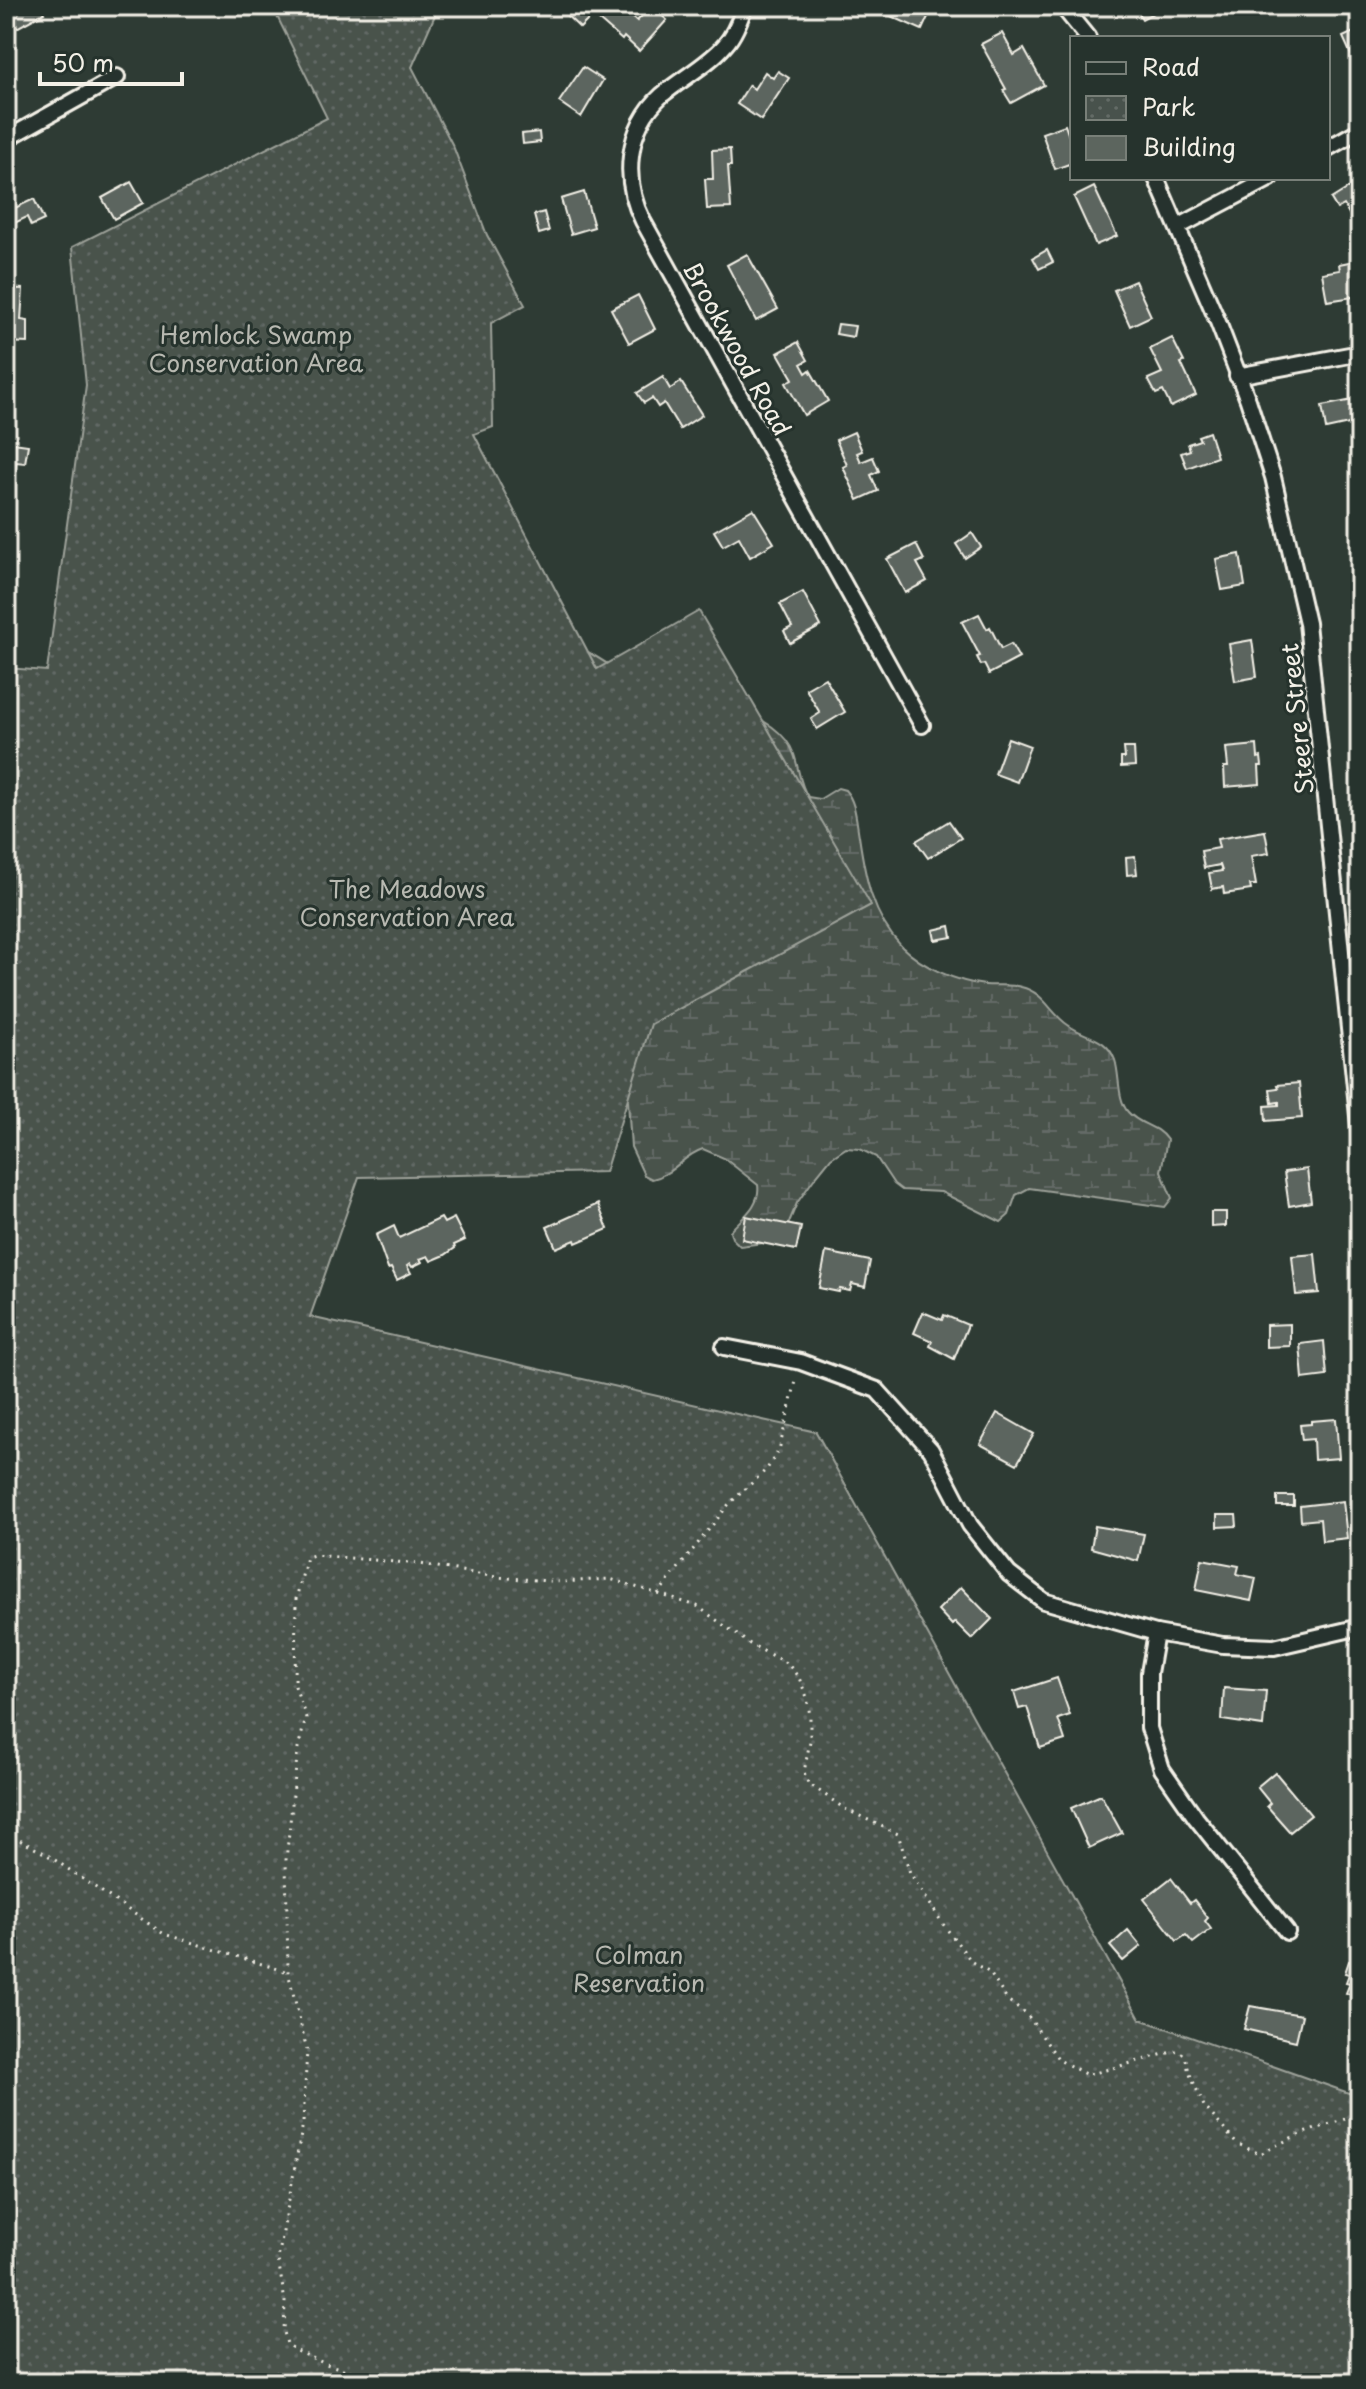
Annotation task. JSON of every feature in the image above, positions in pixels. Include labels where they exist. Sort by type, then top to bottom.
[{"type":"street","name":"Brookwood Road","points":[[745,6],[724,47],[664,93],[644,118],[630,159],[632,191],[643,221],[922,725]]},
{"type":"street","points":[[1062,6],[1086,36]]},
{"type":"street","points":[[6,139],[117,77]]},
{"type":"street","points":[[1330,147],[1360,130]]},
{"type":"street","name":"Steere Street","points":[[1157,180],[1218,322],[1273,477],[1307,623],[1360,1135]]},
{"type":"street","points":[[1178,227],[1267,180]]},
{"type":"street","points":[[1237,376],[1360,353]]},
{"type":"street","points":[[724,1347],[801,1362],[877,1390],[931,1450],[970,1525],[1009,1574],[1044,1601],[1156,1633],[1223,1645],[1274,1647],[1360,1627]]},
{"type":"street","points":[[1156,1633],[1149,1673],[1149,1728],[1162,1769],[1196,1818],[1287,1932]]},
{"type":"path","points":[[658,1594],[729,1504],[767,1469],[779,1450],[801,1362]]},
{"type":"path","points":[[390,2383],[326,2364],[297,2351],[287,2344],[284,2332],[285,2302],[278,2259],[303,2123],[307,2050],[288,1972],[286,1860],[298,1748],[306,1718],[295,1686],[296,1599],[307,1557],[314,1555],[420,1564],[496,1577],[561,1582],[610,1579],[697,1606],[750,1644],[788,1664],[807,1697],[810,1741],[804,1772],[808,1783],[845,1809],[898,1834],[910,1873],[943,1924],[972,1962],[990,1973],[1007,2000],[1026,2013],[1059,2060],[1087,2075],[1179,2050],[1185,2056],[1204,2106],[1236,2143],[1260,2154],[1295,2136],[1360,2114]]},
{"type":"path","points":[[6,1833],[46,1854],[164,1934],[288,1972]]},
{"type":"green space","points":[[272,6],[439,6],[412,67],[453,146],[487,235],[525,305],[491,323],[493,427],[474,434],[597,669],[699,611],[871,905],[651,1024],[605,1172],[359,1177],[310,1317],[816,1432],[1140,2019],[1360,2097],[1360,2383],[6,2383],[6,668],[47,671],[86,385],[72,247],[327,118]]},
{"type":"green space","points":[[573,644],[654,690],[742,712],[773,728],[790,747],[808,797],[820,799],[838,788],[845,790],[855,812],[864,866],[877,909],[902,947],[919,961],[952,977],[974,983],[1021,987],[1036,993],[1068,1025],[1101,1042],[1111,1052],[1124,1107],[1133,1117],[1158,1131],[1167,1140],[1161,1171],[1172,1198],[1165,1207],[1029,1188],[1016,1195],[1009,1215],[1001,1222],[941,1192],[902,1190],[894,1184],[876,1157],[860,1149],[846,1148],[831,1158],[814,1179],[797,1203],[785,1232],[763,1243],[740,1246],[730,1231],[754,1205],[758,1185],[724,1158],[703,1149],[659,1177],[652,1179],[644,1175],[631,1147],[628,1101],[607,1032]]},
{"type":"building","points":[[6,6],[40,6],[44,13],[15,29],[6,13]]},
{"type":"building","points":[[565,6],[587,6],[595,13],[580,28],[561,10]]},
{"type":"building","points":[[612,6],[620,6],[637,21],[651,6],[667,20],[639,51],[599,20]]},
{"type":"building","points":[[890,6],[933,6],[922,30],[886,14]]},
{"type":"building","points":[[1135,6],[1166,6],[1142,19]]},
{"type":"building","points":[[1360,29],[1360,56],[1353,59],[1343,37]]},
{"type":"building","points":[[1002,33],[1014,55],[1024,49],[1044,85],[1011,103],[981,44]]},
{"type":"building","points":[[583,67],[603,80],[581,117],[559,102]]},
{"type":"building","points":[[778,71],[789,78],[761,120],[737,104],[749,85],[754,89],[765,72],[773,78]]},
{"type":"building","points":[[1065,125],[1070,139],[1070,164],[1055,169],[1042,133]]},
{"type":"building","points":[[539,132],[540,142],[523,144],[522,134]]},
{"type":"building","points":[[730,149],[731,208],[707,209],[705,179],[713,179],[712,150]]},
{"type":"building","points":[[1360,181],[1360,214],[1352,219],[1344,205],[1337,209],[1331,199]]},
{"type":"building","points":[[131,182],[143,203],[114,219],[102,198]]},
{"type":"building","points":[[1094,187],[1117,236],[1096,245],[1074,197]]},
{"type":"building","points":[[584,192],[594,227],[571,234],[561,199]]},
{"type":"building","points":[[11,199],[15,208],[34,199],[44,220],[31,226],[27,217],[6,227],[6,201]]},
{"type":"building","points":[[544,212],[549,231],[539,234],[534,215]]},
{"type":"building","points":[[1047,250],[1053,262],[1039,269],[1033,258]]},
{"type":"building","points":[[747,254],[778,309],[756,321],[727,265]]},
{"type":"building","points":[[1354,261],[1354,267],[1360,266],[1360,296],[1327,301],[1322,273],[1340,270],[1339,264]]},
{"type":"building","points":[[1135,281],[1151,316],[1130,326],[1114,290]]},
{"type":"building","points":[[6,288],[23,289],[21,320],[28,321],[28,343],[6,342]]},
{"type":"building","points":[[638,295],[655,329],[629,343],[611,309]]},
{"type":"building","points":[[838,324],[855,326],[853,337],[836,334]]},
{"type":"building","points":[[1172,338],[1196,395],[1171,407],[1163,391],[1156,394],[1148,379],[1162,373],[1150,349]]},
{"type":"building","points":[[798,342],[808,360],[801,364],[806,373],[810,370],[828,401],[804,415],[786,383],[793,379],[778,353]]},
{"type":"building","points":[[663,377],[670,389],[681,382],[702,415],[680,429],[664,403],[658,407],[652,398],[644,403],[637,393]]},
{"type":"building","points":[[1353,400],[1358,422],[1326,429],[1322,406]]},
{"type":"building","points":[[854,432],[862,451],[857,453],[861,462],[873,457],[879,471],[871,475],[878,491],[858,500],[843,467],[847,465],[836,440]]},
{"type":"building","points":[[1209,432],[1217,457],[1187,468],[1181,453],[1190,450],[1188,444],[1200,440],[1198,436]]},
{"type":"building","points":[[6,442],[28,445],[25,463],[16,462],[11,497],[6,497]]},
{"type":"building","points":[[753,509],[774,543],[750,557],[739,537],[723,546],[714,531]]},
{"type":"building","points":[[972,533],[981,547],[965,558],[956,544]]},
{"type":"building","points":[[916,544],[924,560],[917,563],[927,581],[905,593],[887,559]]},
{"type":"building","points":[[1240,554],[1245,586],[1222,590],[1216,559]]},
{"type":"building","points":[[803,592],[821,626],[790,643],[784,631],[792,627],[780,604]]},
{"type":"building","points":[[979,614],[1001,649],[1011,644],[1019,658],[989,674],[984,664],[981,665],[977,657],[980,656],[962,622]]},
{"type":"building","points":[[1252,640],[1257,677],[1235,681],[1229,644]]},
{"type":"building","points":[[825,678],[845,712],[817,729],[811,719],[820,713],[806,689]]},
{"type":"building","points":[[1008,738],[1030,746],[1017,782],[995,774]]},
{"type":"building","points":[[1257,745],[1262,766],[1259,766],[1260,784],[1225,787],[1224,767],[1228,767],[1226,748]]},
{"type":"building","points":[[1124,748],[1134,748],[1135,766],[1121,767],[1121,758],[1125,758]]},
{"type":"building","points":[[949,821],[961,838],[928,858],[916,841]]},
{"type":"building","points":[[1265,831],[1269,853],[1251,856],[1256,885],[1250,885],[1251,890],[1224,894],[1223,887],[1212,889],[1209,873],[1222,871],[1220,865],[1204,868],[1201,851],[1219,848],[1217,839]]},
{"type":"building","points":[[1135,856],[1137,874],[1127,875],[1126,857]]},
{"type":"building","points":[[950,926],[952,937],[935,940],[933,930]]},
{"type":"building","points":[[1299,1083],[1302,1118],[1266,1121],[1265,1106],[1279,1105],[1279,1102],[1272,1103],[1270,1089],[1278,1088],[1277,1085]]},
{"type":"building","points":[[1307,1169],[1311,1202],[1289,1206],[1284,1172]]},
{"type":"building","points":[[598,1204],[608,1229],[556,1248],[547,1227]]},
{"type":"building","points":[[1211,1212],[1226,1212],[1226,1226],[1211,1227]]},
{"type":"building","points":[[746,1216],[801,1227],[796,1250],[742,1239]]},
{"type":"building","points":[[441,1218],[444,1223],[454,1218],[465,1240],[454,1245],[455,1248],[445,1255],[431,1261],[428,1256],[412,1267],[410,1264],[407,1266],[411,1273],[397,1280],[391,1268],[388,1269],[376,1235],[394,1226],[399,1238]]},
{"type":"building","points":[[826,1252],[870,1261],[865,1287],[852,1284],[850,1291],[840,1289],[839,1292],[819,1288]]},
{"type":"building","points":[[1315,1254],[1319,1293],[1296,1295],[1292,1256]]},
{"type":"building","points":[[923,1312],[942,1320],[944,1315],[968,1325],[954,1359],[930,1346],[932,1341],[914,1333]]},
{"type":"building","points":[[1290,1324],[1290,1346],[1266,1347],[1266,1325]]},
{"type":"building","points":[[1324,1341],[1327,1376],[1303,1379],[1300,1344]]},
{"type":"building","points":[[997,1413],[1034,1434],[1017,1464],[980,1444]]},
{"type":"building","points":[[1336,1419],[1339,1458],[1314,1460],[1313,1439],[1302,1440],[1300,1425]]},
{"type":"building","points":[[1277,1496],[1294,1496],[1294,1506],[1277,1506]]},
{"type":"building","points":[[1343,1501],[1347,1538],[1322,1541],[1320,1519],[1301,1521],[1300,1506]]},
{"type":"building","points":[[1217,1515],[1236,1515],[1237,1526],[1217,1527]]},
{"type":"building","points":[[1095,1526],[1144,1534],[1138,1561],[1091,1548]]},
{"type":"building","points":[[1202,1559],[1239,1566],[1237,1574],[1256,1578],[1251,1601],[1196,1590]]},
{"type":"building","points":[[961,1587],[992,1619],[972,1639],[938,1610]]},
{"type":"building","points":[[1057,1678],[1070,1715],[1058,1719],[1065,1740],[1040,1748],[1027,1707],[1019,1709],[1014,1692]]},
{"type":"building","points":[[1224,1688],[1266,1691],[1263,1726],[1222,1720]]},
{"type":"building","points":[[1275,1772],[1311,1815],[1290,1832],[1267,1806],[1270,1803],[1257,1787]]},
{"type":"building","points":[[1101,1795],[1122,1833],[1089,1848],[1071,1808]]},
{"type":"building","points":[[1171,1878],[1190,1903],[1194,1900],[1208,1918],[1205,1921],[1211,1929],[1193,1943],[1186,1935],[1177,1941],[1144,1899]]},
{"type":"building","points":[[1128,1930],[1141,1946],[1123,1961],[1110,1946]]},
{"type":"building","points":[[1360,1945],[1360,1998],[1346,1993],[1350,1983],[1346,1982],[1349,1974],[1345,1973],[1349,1961],[1354,1963]]},
{"type":"building","points":[[1250,2006],[1302,2015],[1296,2041],[1244,2029]]},
{"type":"park label","name":"Hemlock Swamp Conservation Area","points":[[256,348]]},
{"type":"park label","name":"The Meadows Conservation Area","points":[[407,902]]},
{"type":"park label","name":"Colman Reservation","points":[[639,1968]]}]
